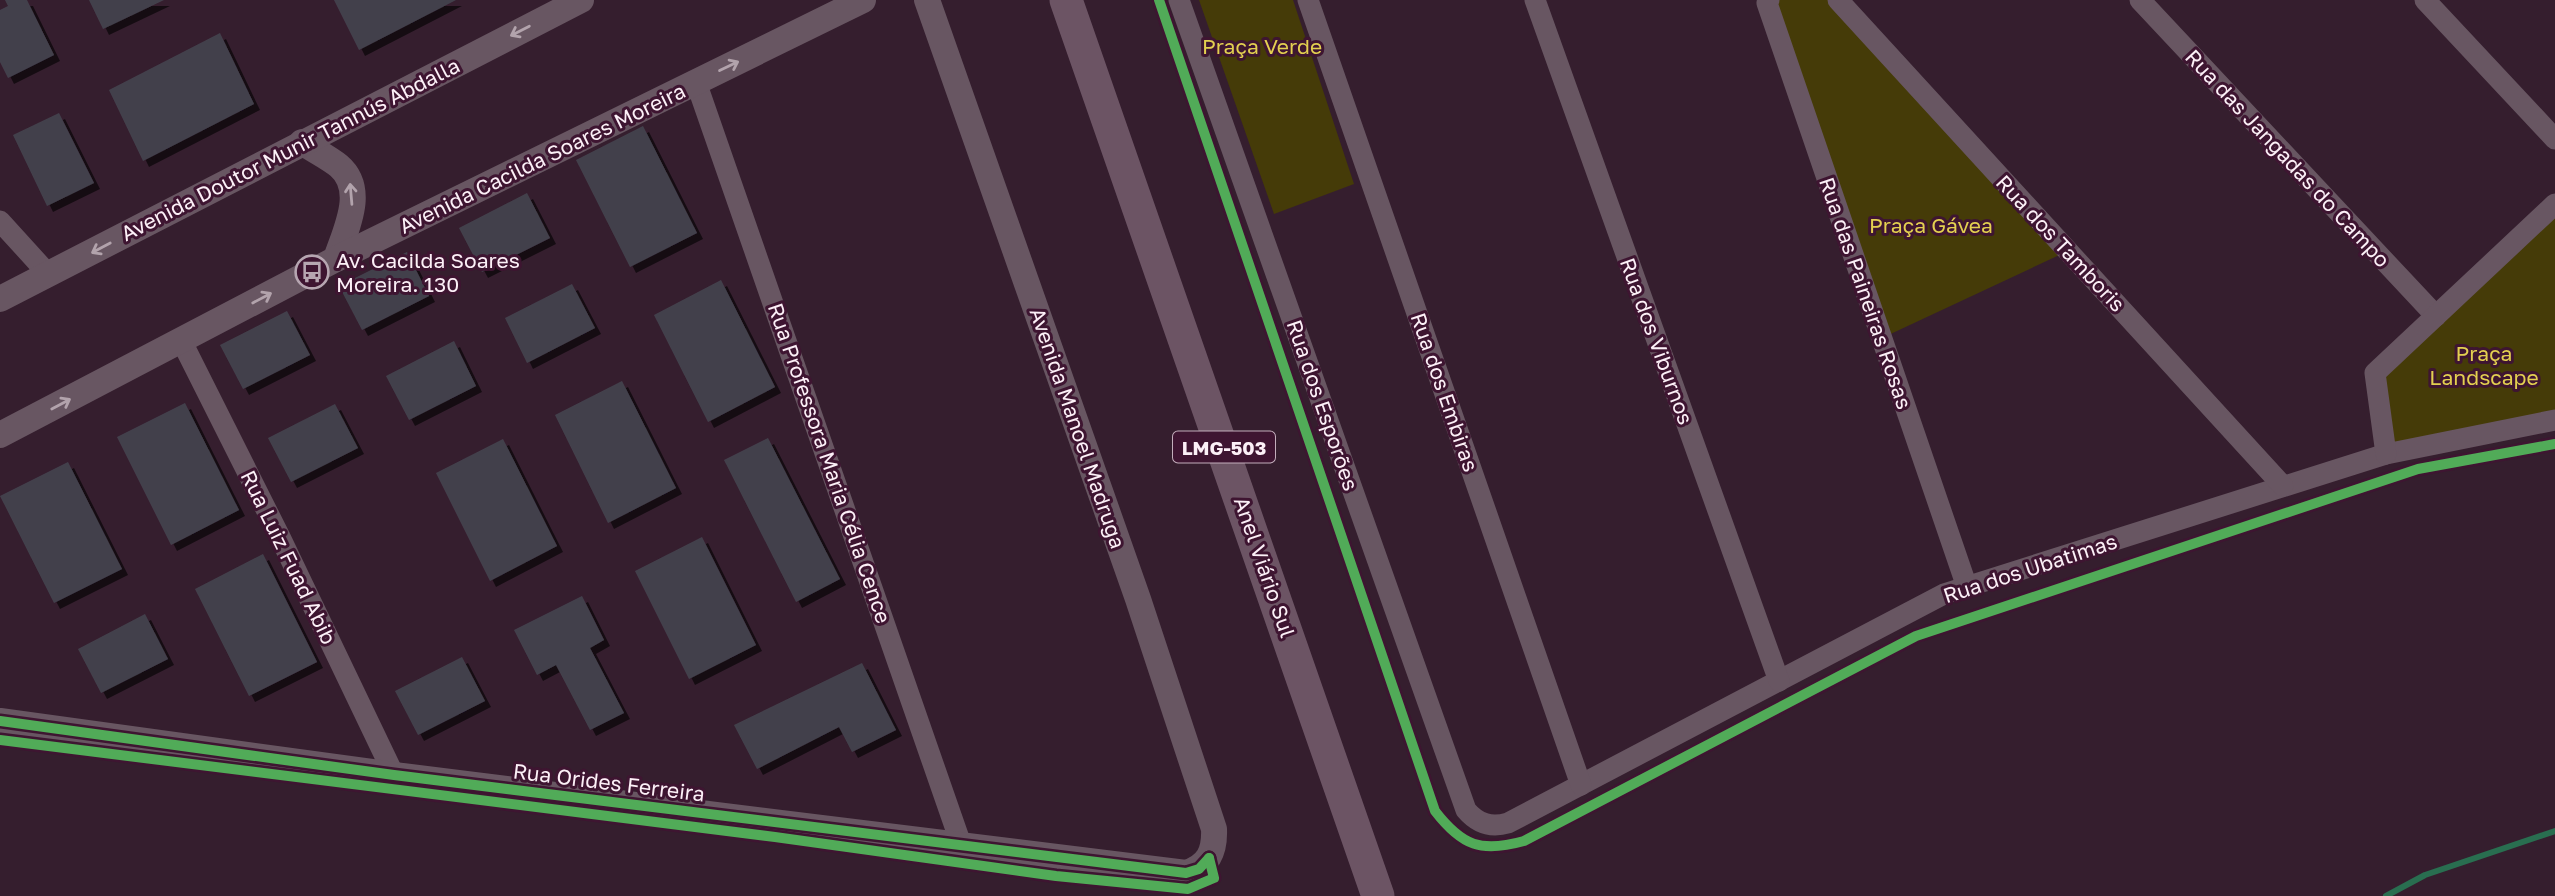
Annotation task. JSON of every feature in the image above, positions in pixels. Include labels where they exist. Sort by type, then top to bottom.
[{"type":"main road","name":"Anel Viário Sul","points":[[1066,0],[1378,896]]},
{"type":"street","name":"Avenida Doutor Munir Tannús Abdalla","points":[[0,299],[581,0]]},
{"type":"street","name":"Avenida Cacilda Soares Moreira","points":[[6,427],[336,259],[863,0]]},
{"type":"street","name":"Avenida Manoel Madruga","points":[[927,0],[1138,599],[1214,829],[1215,843],[1209,858]]},
{"type":"street","name":"Rua dos Esporões","points":[[1180,0],[1466,810]]},
{"type":"street","name":"Rua dos Embiras","points":[[1308,0],[1581,785]]},
{"type":"street","name":"Rua dos Viburnos","points":[[1535,0],[1779,681]]},
{"type":"street","name":"Rua das Paineiras Rosas","points":[[1769,0],[1767,3],[1968,587]]},
{"type":"street","name":"Rua dos Tamboris","points":[[1838,0],[2283,486]]},
{"type":"street","name":"Rua das Jangadas do Campo","points":[[2140,0],[2436,316]]},
{"type":"street","points":[[2425,0],[2555,139]]},
{"type":"street","name":"Rua Professora Maria Célia Cence","points":[[696,82],[961,844]]},
{"type":"street","points":[[302,142],[339,166],[349,179],[353,195],[351,215],[336,259]]},
{"type":"street","points":[[2386,454],[2375,373],[2555,204]]},
{"type":"street","points":[[0,221],[49,275]]},
{"type":"street","name":"Rua Luiz Fuad Abib","points":[[181,340],[280,537],[394,775]]},
{"type":"street","name":"Rua dos Ubatimas","points":[[1466,810],[1474,819],[1496,826],[1508,823],[1944,594],[2386,454],[2555,420]]},
{"type":"street","name":"Rua Orides Ferreira","points":[[0,721],[394,775],[1186,873],[1199,869],[1209,858]]},
{"type":"green space","name":"Praça Verde","points":[[1199,0],[1293,0],[1354,184],[1274,214]]},
{"type":"green space","name":"Praça Gávea","points":[[1769,0],[1838,0],[2068,251],[1882,338]]},
{"type":"green space","name":"Praça Landscape","points":[[2555,204],[2555,420],[2386,454],[2375,374]]},
{"type":"building","points":[[5,0],[27,0],[54,55],[8,78],[0,62],[0,10],[8,6]]},
{"type":"building","points":[[89,0],[164,0],[103,29]]},
{"type":"building","points":[[334,0],[456,0],[359,50]]},
{"type":"building","points":[[220,33],[254,104],[143,161],[109,90]]},
{"type":"building","points":[[59,113],[94,183],[47,206],[13,135]]},
{"type":"building","points":[[643,126],[697,233],[630,267],[576,160]]},
{"type":"building","points":[[527,193],[550,238],[482,272],[459,228]]},
{"type":"building","points":[[407,252],[429,296],[362,330],[339,286]]},
{"type":"building","points":[[721,280],[775,387],[708,422],[654,315]]},
{"type":"building","points":[[572,284],[595,328],[527,363],[505,318]]},
{"type":"building","points":[[287,311],[310,355],[243,389],[220,345]]},
{"type":"building","points":[[454,341],[476,386],[409,420],[386,376]]},
{"type":"building","points":[[622,381],[676,488],[608,523],[555,415]]},
{"type":"building","points":[[185,403],[239,510],[171,545],[117,437]]},
{"type":"building","points":[[335,404],[358,448],[291,482],[268,438]]},
{"type":"building","points":[[768,438],[840,579],[796,602],[724,460]]},
{"type":"building","points":[[503,439],[557,546],[490,581],[436,473]]},
{"type":"building","points":[[68,462],[122,569],[54,603],[0,496]]},
{"type":"building","points":[[702,537],[756,645],[689,679],[635,571]]},
{"type":"building","points":[[263,554],[317,662],[249,696],[195,589]]},
{"type":"building","points":[[582,596],[604,640],[590,648],[624,713],[590,730],[556,665],[537,675],[514,630]]},
{"type":"building","points":[[145,614],[168,659],[101,693],[78,649]]},
{"type":"building","points":[[462,657],[485,701],[418,735],[395,691]]},
{"type":"building","points":[[862,663],[896,730],[852,752],[839,727],[757,769],[734,725]]},
{"type":"waterway","points":[[2386,896],[2425,875],[2555,831]]},
{"type":"cycle path","points":[[1159,0],[1435,811],[1454,832],[1474,844],[1496,846],[1524,841],[1916,636],[2418,469],[2555,444]]},
{"type":"cycle path","points":[[0,721],[394,775],[1186,873],[1199,869],[1209,858]]},
{"type":"cycle path","points":[[0,740],[775,837],[1056,876],[1188,889],[1214,878],[1209,858]]},
{"type":"place","name":"Av. Cacilda Soares Moreira. 130","points":[[312,272]]}]
